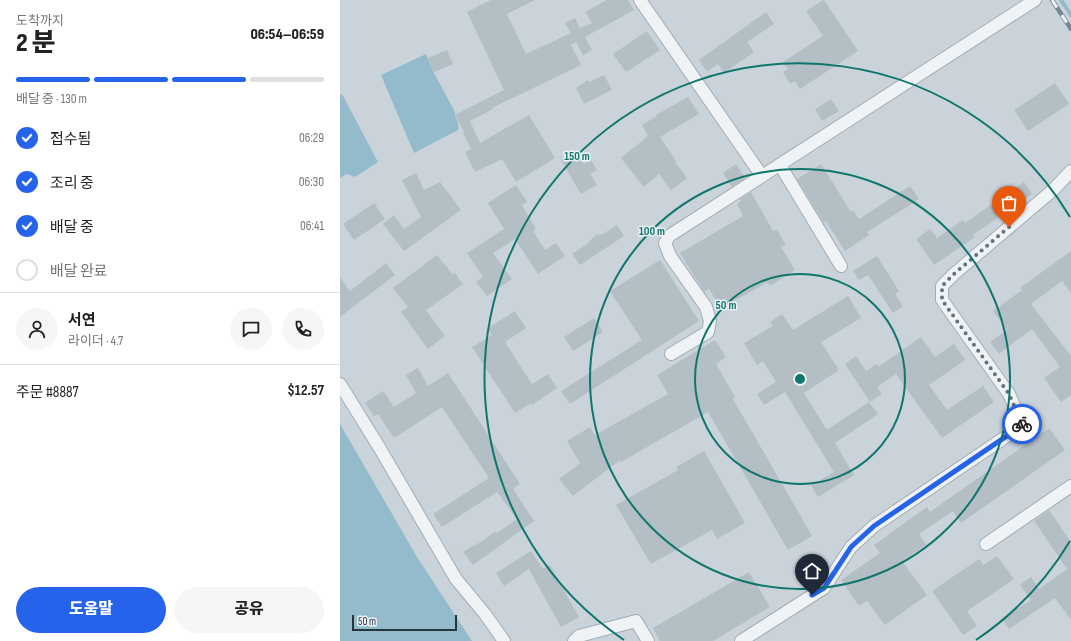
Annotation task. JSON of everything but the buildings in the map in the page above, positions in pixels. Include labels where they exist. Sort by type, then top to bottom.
[{"type":"street","points":[[640,0],[762,176]]},
{"type":"street","points":[[671,354],[708,332],[710,321],[706,307],[670,256],[665,243],[669,236],[1035,0]]},
{"type":"street","points":[[780,165],[841,266]]},
{"type":"street","points":[[741,641],[824,588],[851,547],[874,526],[1023,425],[1009,394],[942,300],[942,286],[954,274],[1053,190],[1071,171]]},
{"type":"street","points":[[340,384],[379,447],[456,579],[485,614],[504,641]]},
{"type":"street","points":[[986,544],[1071,486]]},
{"type":"street","points":[[574,641],[579,636],[636,621],[648,641]]},
{"type":"shaded area","points":[[340,0],[1071,0],[1071,641],[430,641],[340,462]]},
{"type":"water","points":[[426,54],[434,73],[455,112],[458,122],[458,130],[414,153],[381,75]]},
{"type":"water","points":[[342,94],[378,162],[355,177],[347,174],[340,178],[340,95]]},
{"type":"water","points":[[340,424],[417,557],[472,641],[340,641]]},
{"type":"waterway","points":[[1061,0],[1071,15]]},
{"type":"railway","points":[[1052,0],[1071,29]]},
{"type":"way so far","points":[[1009,227],[942,286],[942,300],[1009,394],[1022,424]]},
{"type":"route","points":[[812,595],[824,588],[851,547],[874,526],[1023,425],[1022,424]]}]
